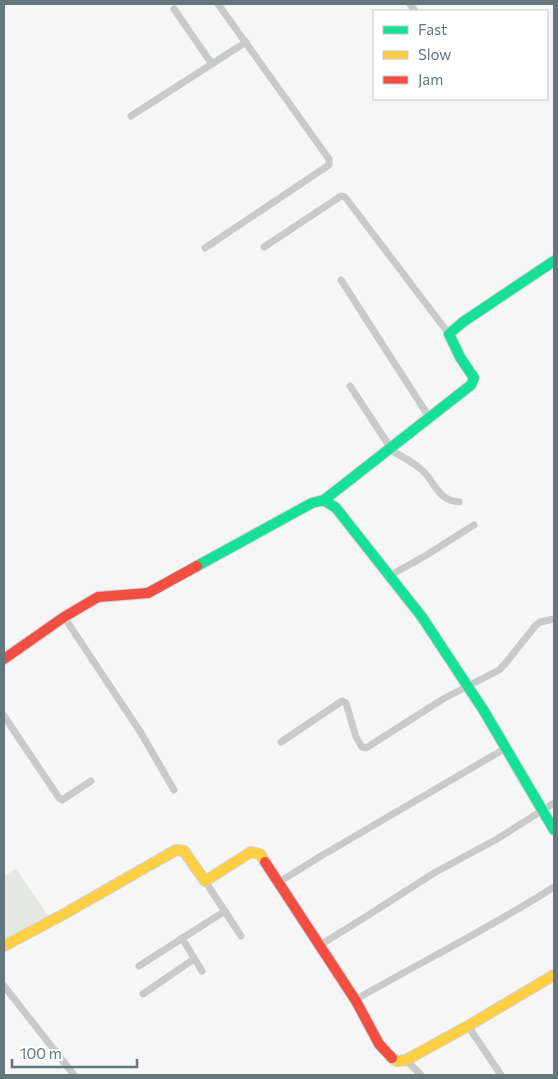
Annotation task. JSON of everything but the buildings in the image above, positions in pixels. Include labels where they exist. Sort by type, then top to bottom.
[{"type":"street","points":[[205,248],[329,165],[329,159],[218,4]]},
{"type":"street","points":[[174,9],[212,64]]},
{"type":"street","points":[[131,116],[246,42]]},
{"type":"street","points":[[4,658],[64,617],[98,597],[148,593],[312,503],[324,500],[474,382],[474,378],[460,358],[449,334],[345,197],[340,196],[264,247]]},
{"type":"street","points":[[449,334],[463,322],[554,261]]},
{"type":"street","points":[[341,280],[429,417]]},
{"type":"street","points":[[350,386],[389,448],[423,471],[444,499],[459,502]]},
{"type":"street","points":[[324,500],[336,508],[422,617],[468,686],[554,830]]},
{"type":"street","points":[[389,576],[474,525]]},
{"type":"street","points":[[64,617],[141,733],[174,790]]},
{"type":"street","points":[[281,742],[342,701],[346,703],[356,737],[362,747],[366,748],[443,699],[499,670],[506,664],[536,625],[540,622],[554,619]]},
{"type":"street","points":[[4,716],[59,798],[62,800],[91,781]]},
{"type":"street","points":[[279,882],[506,748]]},
{"type":"street","points":[[320,945],[434,873],[497,839],[554,803]]},
{"type":"street","points":[[4,946],[176,850],[184,851],[241,936]]},
{"type":"street","points":[[205,881],[251,852],[260,854],[355,1000],[382,1047],[390,1058],[400,1062],[468,1026],[554,975]]},
{"type":"street","points":[[355,1000],[417,964],[474,935],[554,887]]},
{"type":"street","points":[[139,966],[225,911]]},
{"type":"street","points":[[182,938],[202,971]]},
{"type":"street","points":[[143,994],[194,959]]},
{"type":"street","points":[[4,986],[74,1075]]},
{"type":"street","points":[[468,1026],[501,1075]]},
{"type":"street","points":[[406,1060],[421,1075]]},
{"type":"shaded area","points":[[16,869],[50,918],[4,940],[4,876]]},
{"type":"traffic: fast","points":[[324,500],[471,385],[474,378],[460,357],[449,334],[463,322],[554,261]]},
{"type":"traffic: fast","points":[[197,566],[312,503],[324,500],[336,508],[422,617],[484,711],[554,830]]},
{"type":"traffic: slow","points":[[4,946],[176,850],[184,851],[205,881],[251,852],[260,854],[265,862]]},
{"type":"traffic: slow","points":[[392,1058],[397,1061],[406,1060],[554,975]]},
{"type":"traffic: jam","points":[[4,659],[64,617],[98,597],[148,593],[197,566]]},
{"type":"traffic: jam","points":[[265,862],[356,1001],[379,1044],[392,1058]]}]
